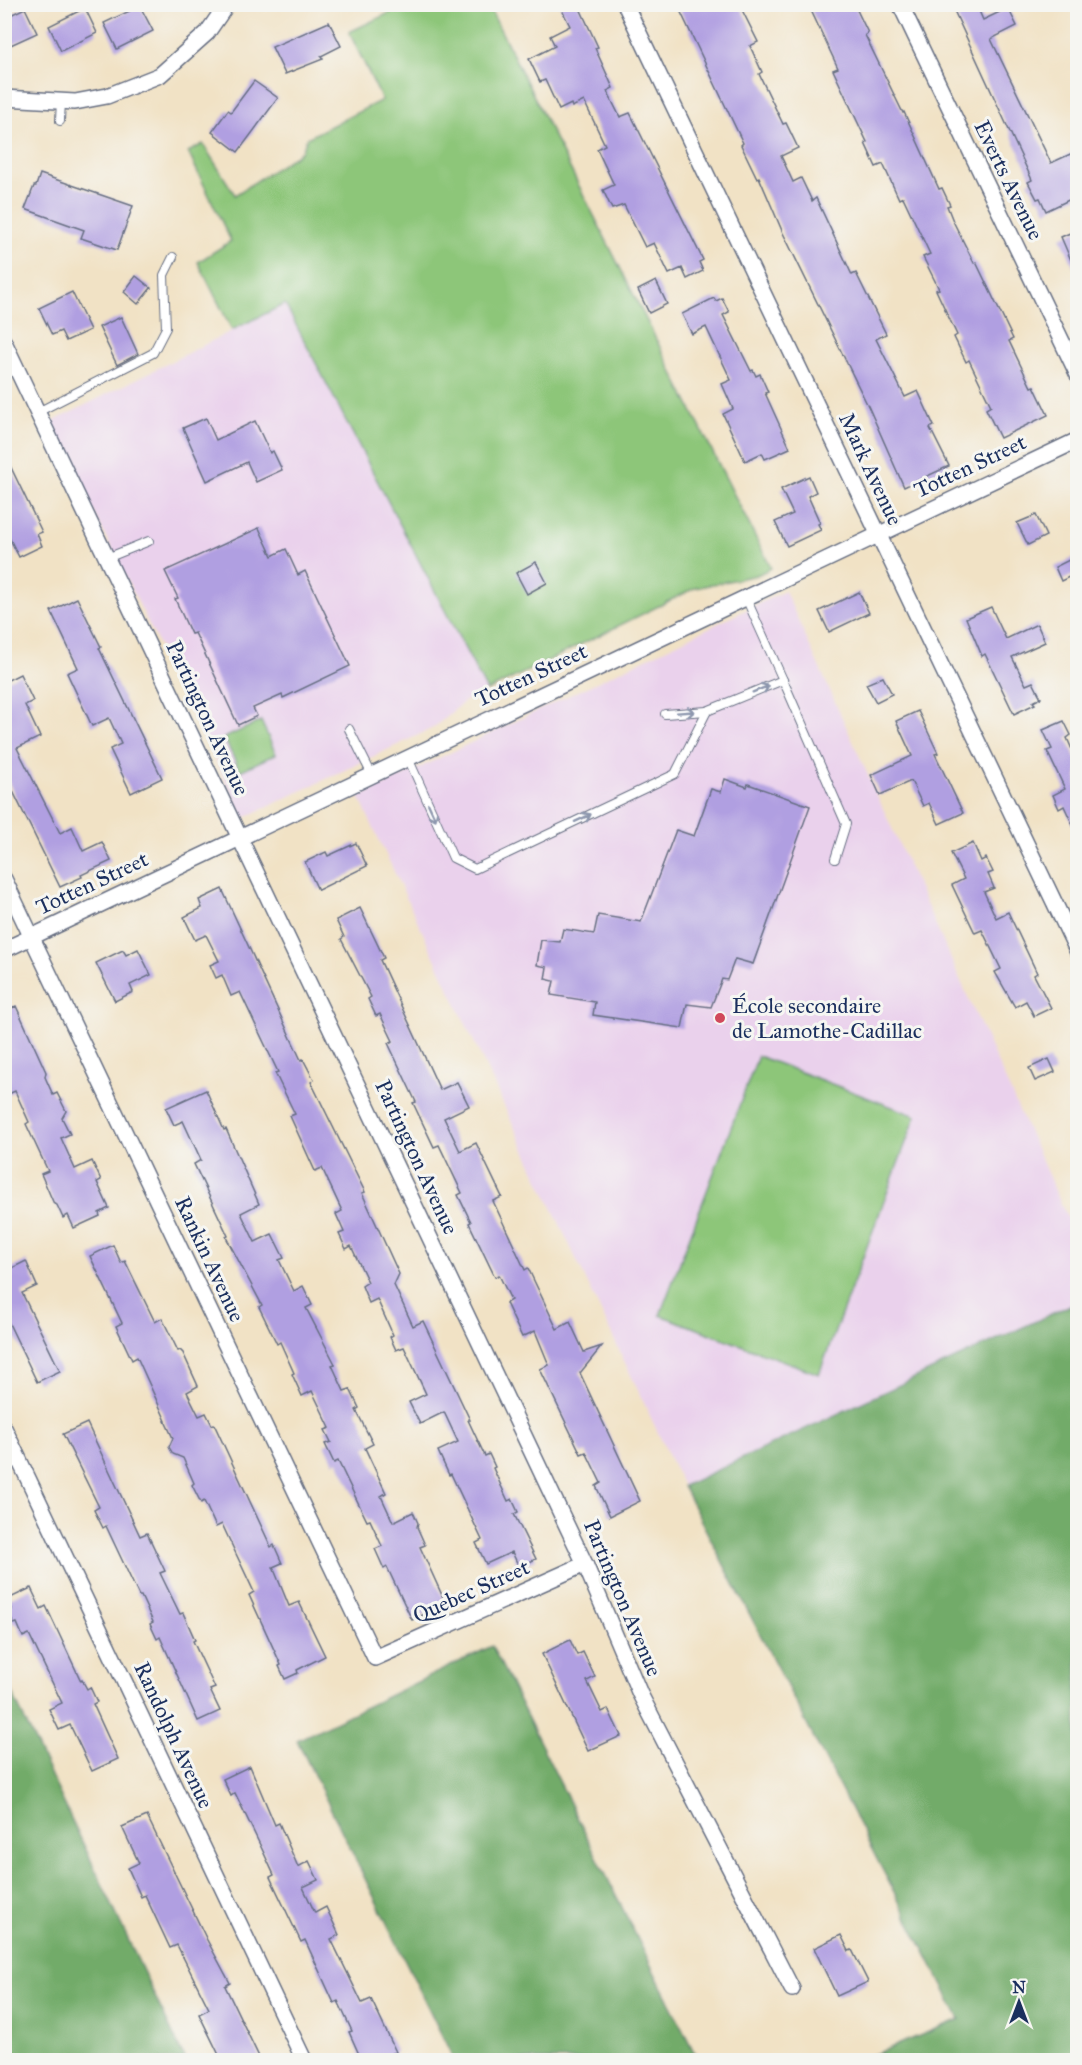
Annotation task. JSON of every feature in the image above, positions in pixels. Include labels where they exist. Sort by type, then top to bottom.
[{"type":"street","points":[[4,98],[75,102],[107,96],[160,75],[207,33],[227,4]]},
{"type":"street","name":"Mark Avenue","points":[[625,4],[1077,952]]},
{"type":"street","name":"Everts Avenue","points":[[900,4],[1077,375]]},
{"type":"street","name":"Partington Avenue","points":[[4,342],[585,1564],[640,1694],[792,1989]]},
{"type":"street","name":"Totten Street","points":[[4,950],[1077,440]]},
{"type":"street","name":"Rankin Avenue","points":[[4,879],[375,1658]]},
{"type":"street","name":"Randolph Avenue","points":[[4,1428],[304,2061]]},
{"type":"street","name":"Quebec Street","points":[[375,1658],[585,1564]]},
{"type":"lane","points":[[60,121],[61,101]]},
{"type":"lane","points":[[38,412],[153,353],[166,328],[165,275],[173,257]]},
{"type":"lane","points":[[108,558],[149,541]]},
{"type":"lane","points":[[746,598],[846,824],[835,859]]},
{"type":"lane","points":[[665,714],[706,711],[783,680]]},
{"type":"lane","points":[[408,758],[453,858],[475,869],[675,774],[706,711]]},
{"type":"lane","points":[[350,729],[372,775]]},
{"type":"shaded area","points":[[285,304],[487,691],[465,701],[433,728],[244,818],[50,423]]},
{"type":"shaded area","name":"École secondaire de Lamothe-Cadillac","points":[[785,591],[1077,1239],[1077,1302],[683,1486],[359,797]]},
{"type":"green space","points":[[406,5],[488,5],[771,568],[757,575],[695,588],[487,691],[285,304],[232,330],[198,262],[231,241],[188,152],[203,144],[235,195],[301,152],[307,138],[382,100],[349,32]]},
{"type":"green space","points":[[261,721],[276,754],[240,771],[224,738]]},
{"type":"green space","points":[[758,1056],[916,1116],[819,1374],[660,1315]]},
{"type":"green space","points":[[1077,1302],[1077,2060],[861,2060],[960,2019],[683,1486]]},
{"type":"green space","points":[[492,1646],[698,2060],[454,2060],[297,1740]]},
{"type":"green space","points":[[5,1678],[185,2060],[5,2060]]},
{"type":"building","points":[[559,4],[578,4],[598,47],[595,48],[613,88],[607,91],[620,117],[630,113],[703,260],[699,262],[703,271],[687,279],[682,268],[669,274],[654,243],[645,247],[624,205],[612,209],[603,190],[614,185],[597,149],[605,145],[584,101],[559,110],[545,80],[540,82],[529,59],[555,46],[550,36],[570,26]]},
{"type":"building","points":[[677,4],[739,4],[758,42],[750,46],[762,72],[759,74],[783,124],[786,123],[798,148],[781,156],[793,182],[801,178],[812,201],[816,198],[852,275],[856,273],[886,334],[876,339],[905,397],[918,391],[934,426],[930,428],[949,466],[904,487],[869,408],[783,233],[759,177],[757,178],[741,145],[743,143]]},
{"type":"building","points":[[808,4],[854,4],[868,33],[865,35],[904,112],[939,189],[942,188],[950,205],[947,206],[953,221],[974,263],[976,262],[1013,339],[1009,341],[1031,387],[1034,386],[1048,415],[1000,438],[986,409],[991,406],[969,360],[966,362],[954,337],[957,335],[936,290],[939,289],[923,257],[930,254],[903,197],[899,199],[883,164],[876,167],[865,143],[867,142],[833,70],[838,68]]},
{"type":"building","points":[[951,4],[976,4],[983,20],[1008,8],[1017,26],[991,39],[1051,163],[1077,151],[1077,196],[1046,211],[1040,198],[1037,199],[1028,182],[1032,180]]},
{"type":"building","points":[[140,6],[153,31],[117,49],[104,23]]},
{"type":"building","points":[[25,8],[37,33],[4,48],[4,18]]},
{"type":"building","points":[[85,8],[97,33],[61,51],[49,26]]},
{"type":"building","points":[[329,22],[341,46],[321,56],[323,59],[285,74],[272,47]]},
{"type":"building","points":[[254,81],[278,98],[238,152],[212,132],[228,110],[231,112]]},
{"type":"building","points":[[40,174],[133,206],[117,250],[81,238],[84,230],[25,209]]},
{"type":"building","points":[[1077,230],[1077,274],[1061,237]]},
{"type":"building","points":[[136,276],[151,288],[138,304],[124,292]]},
{"type":"building","points":[[656,281],[667,304],[649,313],[638,290]]},
{"type":"building","points":[[72,292],[90,330],[66,341],[61,331],[52,335],[39,308]]},
{"type":"building","points":[[714,298],[716,301],[722,298],[729,312],[723,315],[751,371],[753,370],[756,376],[760,374],[768,392],[765,393],[790,448],[765,459],[762,453],[745,461],[723,414],[733,409],[722,384],[731,380],[706,327],[692,334],[682,314]]},
{"type":"building","points":[[121,317],[138,354],[117,365],[99,327]]},
{"type":"building","points":[[206,418],[216,440],[255,421],[270,453],[273,451],[282,470],[256,482],[247,462],[207,481],[183,428]]},
{"type":"building","points":[[4,453],[42,532],[37,534],[42,546],[19,557],[4,527]]},
{"type":"building","points":[[809,476],[816,492],[808,496],[821,530],[787,546],[775,522],[793,514],[781,489]]},
{"type":"building","points":[[1036,515],[1046,536],[1028,545],[1017,523]]},
{"type":"building","points":[[259,528],[272,556],[286,549],[298,575],[305,571],[350,666],[283,698],[282,695],[253,708],[257,716],[238,725],[195,633],[191,634],[165,571]]},
{"type":"building","points":[[1077,556],[1077,573],[1061,581],[1055,567]]},
{"type":"building","points":[[536,562],[547,583],[527,594],[516,573]]},
{"type":"building","points":[[859,592],[869,613],[829,632],[819,611]]},
{"type":"building","points":[[77,598],[162,778],[131,793],[110,749],[121,744],[109,718],[92,726],[67,673],[78,668],[51,611]]},
{"type":"building","points":[[991,607],[1006,639],[1037,624],[1045,642],[1012,657],[1026,685],[1033,682],[1041,698],[1033,702],[1035,704],[1014,714],[985,654],[982,656],[966,618]]},
{"type":"building","points":[[20,674],[33,701],[25,705],[40,737],[17,748],[60,833],[72,827],[83,851],[102,842],[111,861],[60,887],[4,773],[4,682]]},
{"type":"building","points":[[883,677],[892,694],[876,702],[866,684]]},
{"type":"building","points":[[918,711],[938,753],[935,754],[963,813],[939,824],[929,803],[923,806],[911,781],[880,795],[871,775],[912,756],[896,721]]},
{"type":"building","points":[[1064,721],[1071,735],[1067,738],[1077,761],[1077,834],[1064,806],[1059,809],[1053,795],[1065,789],[1047,751],[1052,749],[1043,730]]},
{"type":"building","points":[[725,779],[747,787],[748,784],[810,806],[753,964],[735,959],[727,980],[722,979],[711,1007],[687,1004],[682,1028],[593,1015],[595,1002],[551,995],[554,981],[545,979],[547,967],[537,965],[541,940],[560,942],[563,929],[594,934],[598,915],[641,922],[676,830],[694,836],[711,789],[721,792]]},
{"type":"building","points":[[356,843],[367,866],[318,890],[305,862],[326,852],[328,856]]},
{"type":"building","points":[[973,843],[981,861],[986,858],[993,872],[988,874],[994,888],[984,892],[996,918],[1008,912],[1037,973],[1034,975],[1051,1008],[1034,1016],[1026,1001],[1015,1007],[995,972],[1001,969],[982,930],[975,933],[952,885],[964,879],[951,853]]},
{"type":"building","points":[[222,889],[301,1060],[303,1059],[314,1080],[311,1082],[365,1192],[362,1193],[399,1274],[394,1285],[413,1326],[423,1321],[485,1456],[489,1454],[508,1501],[512,1499],[518,1512],[514,1514],[536,1559],[519,1567],[512,1552],[486,1564],[476,1543],[482,1540],[438,1451],[458,1442],[444,1412],[420,1424],[409,1402],[426,1394],[404,1347],[396,1350],[390,1337],[393,1335],[377,1299],[369,1303],[362,1286],[368,1282],[351,1246],[346,1249],[339,1234],[344,1232],[336,1214],[342,1211],[322,1168],[315,1171],[290,1116],[295,1114],[275,1073],[278,1072],[240,992],[231,996],[222,975],[216,978],[210,965],[219,961],[206,935],[195,940],[184,917],[202,908],[199,900]]},
{"type":"building","points":[[360,908],[384,958],[380,960],[440,1090],[457,1082],[469,1106],[444,1118],[460,1151],[476,1143],[502,1197],[493,1201],[525,1270],[528,1268],[557,1329],[570,1322],[584,1352],[602,1346],[580,1373],[640,1501],[610,1516],[596,1486],[601,1483],[586,1452],[581,1454],[540,1369],[549,1365],[535,1331],[522,1337],[506,1303],[511,1300],[499,1275],[495,1277],[469,1223],[471,1222],[458,1195],[462,1193],[439,1145],[434,1147],[413,1103],[416,1102],[388,1043],[393,1041],[380,1014],[376,1016],[368,999],[371,997],[341,939],[344,937],[336,920]]},
{"type":"building","points":[[138,949],[151,975],[130,985],[133,992],[115,1001],[96,963],[123,950],[126,955]]},
{"type":"building","points":[[16,1006],[46,1072],[45,1077],[53,1095],[57,1093],[66,1111],[62,1118],[70,1134],[61,1138],[75,1169],[92,1161],[101,1180],[97,1182],[109,1208],[99,1213],[100,1216],[74,1228],[68,1215],[63,1218],[57,1205],[54,1204],[41,1174],[48,1171],[26,1124],[29,1122],[15,1091],[4,1096],[4,1012]]},
{"type":"building","points":[[1049,1059],[1055,1072],[1035,1081],[1029,1068]]},
{"type":"building","points":[[206,1090],[259,1204],[241,1213],[255,1242],[272,1234],[284,1258],[279,1260],[294,1291],[303,1286],[312,1305],[306,1308],[335,1364],[332,1365],[344,1391],[350,1389],[359,1408],[356,1410],[373,1444],[365,1448],[386,1493],[381,1496],[393,1522],[413,1512],[418,1523],[417,1527],[425,1545],[420,1547],[446,1604],[412,1620],[387,1567],[384,1569],[375,1549],[382,1546],[370,1520],[367,1521],[338,1461],[334,1463],[325,1444],[331,1442],[325,1430],[330,1428],[312,1391],[302,1396],[280,1342],[277,1344],[259,1307],[262,1305],[226,1237],[228,1236],[194,1164],[201,1160],[183,1121],[174,1125],[166,1108]]},
{"type":"building","points":[[113,1245],[121,1263],[125,1261],[155,1322],[162,1318],[178,1351],[183,1353],[198,1386],[187,1392],[199,1416],[206,1413],[212,1425],[214,1424],[271,1547],[274,1545],[282,1563],[273,1567],[289,1606],[299,1602],[325,1656],[297,1670],[298,1673],[285,1679],[279,1666],[281,1665],[249,1595],[254,1592],[222,1524],[216,1527],[204,1501],[201,1503],[192,1485],[194,1483],[183,1458],[173,1454],[169,1447],[173,1438],[166,1421],[137,1357],[132,1360],[116,1326],[122,1323],[90,1256]]},
{"type":"building","points":[[26,1261],[37,1286],[22,1293],[60,1371],[37,1382],[4,1313],[4,1272]]},
{"type":"building","points":[[87,1423],[140,1536],[147,1533],[165,1571],[160,1573],[180,1614],[183,1613],[215,1688],[210,1690],[220,1711],[198,1721],[160,1637],[157,1639],[150,1624],[153,1622],[141,1596],[106,1526],[103,1528],[94,1510],[99,1507],[63,1434]]},
{"type":"building","points":[[31,1588],[41,1609],[46,1606],[81,1681],[87,1689],[90,1687],[97,1702],[93,1704],[118,1759],[92,1771],[70,1725],[59,1730],[49,1709],[62,1703],[29,1634],[23,1637],[17,1623],[14,1624],[7,1611],[12,1609],[8,1599]]},
{"type":"building","points":[[570,1640],[577,1655],[583,1652],[595,1677],[587,1681],[602,1712],[608,1709],[621,1736],[588,1751],[542,1654]]},
{"type":"building","points":[[250,1766],[275,1825],[279,1823],[298,1867],[309,1861],[318,1880],[303,1887],[315,1913],[326,1907],[339,1935],[331,1939],[362,2003],[371,1999],[396,2052],[393,2053],[397,2061],[362,2061],[349,2032],[352,2031],[338,2001],[334,2003],[305,1940],[301,1942],[270,1877],[274,1875],[262,1849],[235,1793],[231,1796],[223,1779]]},
{"type":"building","points":[[147,1816],[230,1983],[225,1986],[261,2061],[222,2061],[199,2014],[209,2009],[177,1945],[170,1948],[145,1895],[141,1897],[128,1868],[139,1863],[122,1827]]},
{"type":"building","points":[[841,1935],[849,1951],[852,1950],[868,1982],[837,1996],[814,1948]]},
{"type":"place","name":"École secondaire de Lamothe-Cadillac","points":[[720,1018]]}]
